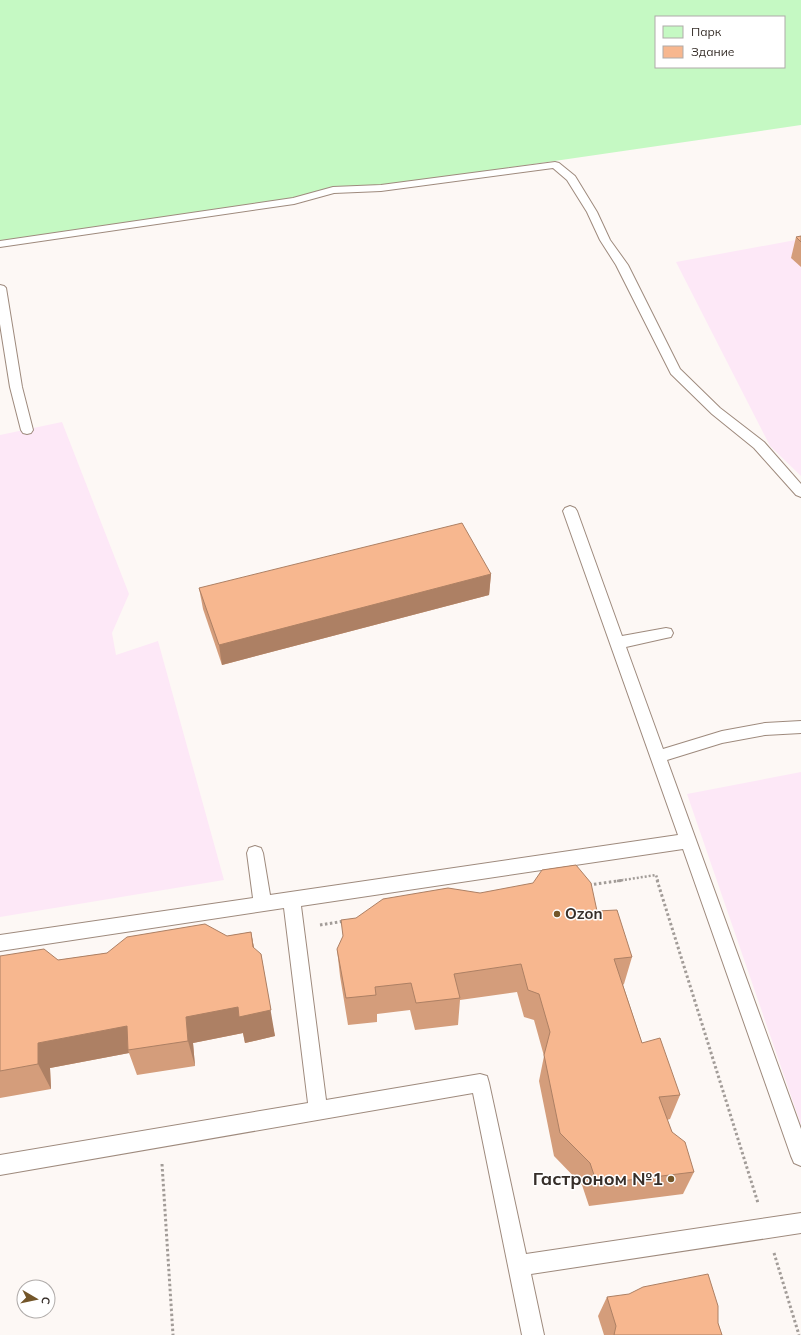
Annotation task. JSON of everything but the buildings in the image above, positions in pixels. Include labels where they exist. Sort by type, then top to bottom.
[{"type":"lane","points":[[0,244],[294,201],[333,190],[381,188],[555,164],[571,178],[592,212],[605,240],[622,265],[675,371],[716,411],[759,445],[801,492]]},
{"type":"lane","points":[[0,288],[16,387],[27,430]]},
{"type":"lane","points":[[570,511],[801,1156]]},
{"type":"lane","points":[[617,643],[666,633]]},
{"type":"lane","points":[[658,757],[722,737],[765,729],[801,727]]},
{"type":"lane","points":[[0,943],[688,841]]},
{"type":"lane","points":[[255,852],[263,904]]},
{"type":"lane","points":[[292,900],[318,1110]]},
{"type":"lane","points":[[0,1165],[480,1083],[533,1335]]},
{"type":"lane","points":[[518,1266],[801,1223]]},
{"type":"path","points":[[585,886],[656,875],[799,1335]]},
{"type":"path","points":[[317,925],[348,921]]},
{"type":"path","points":[[161,1137],[173,1335]]},
{"type":"shaded area","points":[[801,239],[801,476],[770,446],[676,262]]},
{"type":"shaded area","points":[[62,422],[129,594],[112,633],[116,655],[158,641],[224,880],[0,917],[0,435]]},
{"type":"shaded area","points":[[801,772],[801,1125],[687,794]]},
{"type":"green space","points":[[0,0],[801,0],[801,125],[0,242]]},
{"type":"place","name":"Ozon","points":[[557,914]]},
{"type":"place","name":"Гастроном №1","points":[[671,1179]]}]
